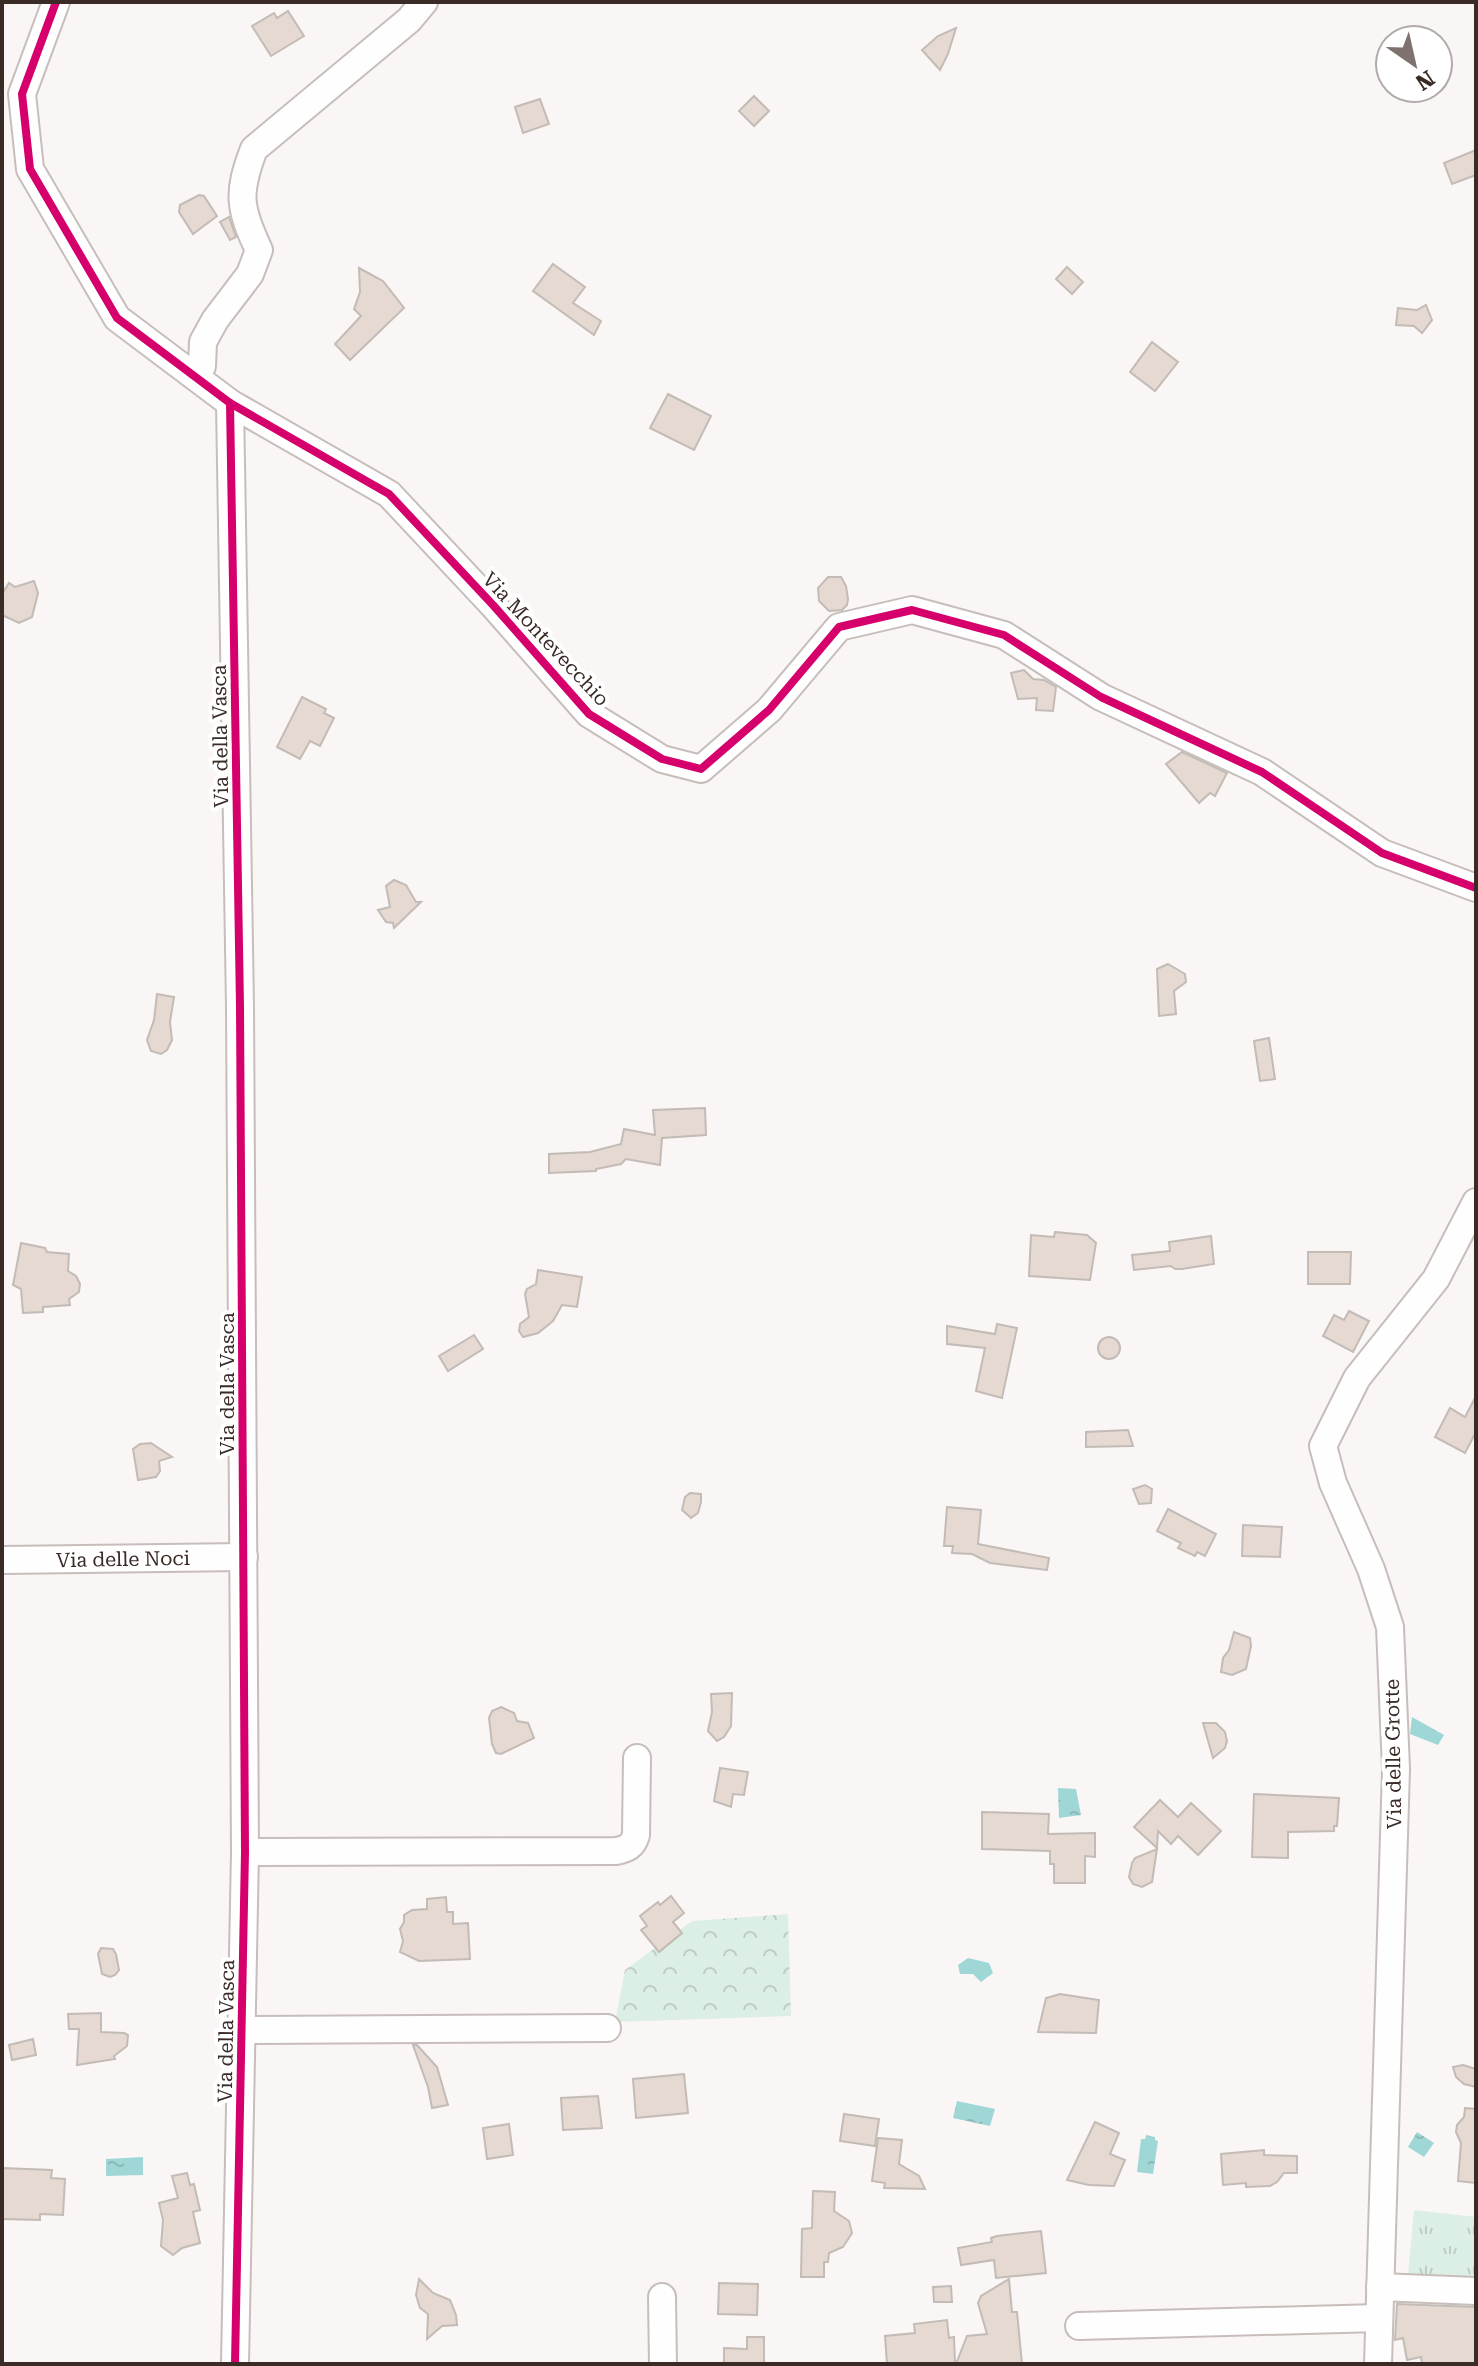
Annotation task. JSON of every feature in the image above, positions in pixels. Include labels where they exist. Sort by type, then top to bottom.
[{"type":"street","points":[[56,2],[22,94],[30,169],[117,318],[230,403]]},
{"type":"street","points":[[192,374],[202,366],[203,342],[215,320],[250,274],[259,250],[243,217],[242,179],[254,149],[409,20],[424,2]]},
{"type":"street","name":"Via Montevecchio","points":[[230,403],[389,494],[589,714],[662,759],[701,769],[769,710],[839,627],[912,610],[1004,635],[1101,697],[1262,772],[1382,853],[1476,888]]},
{"type":"street","name":"Via della Vasca","points":[[230,403],[240,1021],[245,1852],[235,2364]]},
{"type":"street","name":"Via delle Grotte","points":[[1378,2364],[1396,1769],[1390,1627],[1371,1569],[1333,1483],[1323,1446],[1357,1378],[1436,1279],[1476,1202]]},
{"type":"street","name":"Via delle Noci","points":[[2,1560],[244,1557]]},
{"type":"street","points":[[245,1852],[616,1851],[627,1848],[636,1835],[637,1758]]},
{"type":"street","points":[[242,2030],[607,2028]]},
{"type":"street","points":[[1380,2287],[1476,2291]]},
{"type":"street","points":[[662,2297],[663,2364]]},
{"type":"street","points":[[1079,2326],[1379,2318]]},
{"type":"green space","points":[[788,1914],[791,2016],[615,2022],[625,1970],[692,1921]]},
{"type":"green space","points":[[1414,2210],[1476,2217],[1476,2281],[1408,2275]]},
{"type":"water","points":[[1412,1717],[1444,1735],[1438,1745],[1410,1734]]},
{"type":"water","points":[[1058,1788],[1076,1789],[1081,1815],[1059,1818]]},
{"type":"water","points":[[968,1958],[989,1963],[993,1973],[981,1982],[973,1974],[960,1974],[958,1965]]},
{"type":"water","points":[[957,2101],[995,2109],[990,2126],[953,2118]]},
{"type":"water","points":[[1417,2132],[1434,2143],[1424,2157],[1408,2147]]},
{"type":"water","points":[[1146,2135],[1158,2141],[1153,2174],[1137,2172],[1141,2139],[1145,2139]]},
{"type":"water","points":[[143,2157],[143,2175],[106,2176],[106,2159]]},
{"type":"building","points":[[288,11],[304,36],[271,56],[252,26],[274,13],[277,18]]},
{"type":"building","points":[[956,28],[940,70],[922,50],[938,36]]},
{"type":"building","points":[[754,96],[769,111],[754,126],[739,111]]},
{"type":"building","points":[[540,99],[549,124],[523,133],[515,107]]},
{"type":"building","points":[[1476,150],[1476,175],[1452,184],[1444,163]]},
{"type":"building","points":[[199,195],[204,196],[217,216],[193,234],[179,212],[180,205]]},
{"type":"building","points":[[229,217],[236,237],[230,240],[220,222]]},
{"type":"building","points":[[553,264],[585,287],[573,303],[601,321],[594,335],[533,291]]},
{"type":"building","points":[[1067,267],[1083,282],[1072,294],[1056,279]]},
{"type":"building","points":[[359,268],[383,281],[404,308],[350,360],[335,344],[361,316],[354,309],[360,292]]},
{"type":"building","points":[[1426,305],[1432,320],[1422,333],[1414,326],[1396,325],[1398,308],[1417,310]]},
{"type":"building","points":[[1152,342],[1178,362],[1155,391],[1130,372]]},
{"type":"building","points":[[668,394],[711,416],[694,450],[650,428]]},
{"type":"building","points":[[828,577],[841,577],[846,586],[847,605],[842,610],[829,611],[819,601],[818,588]]},
{"type":"building","points":[[34,581],[38,593],[32,617],[19,623],[2,615],[2,594],[9,583],[15,587]]},
{"type":"building","points":[[1024,670],[1033,679],[1044,680],[1056,687],[1053,711],[1036,710],[1037,698],[1018,699],[1011,673]]},
{"type":"building","points":[[302,697],[326,709],[324,713],[334,718],[320,746],[310,741],[300,759],[277,747]]},
{"type":"building","points":[[1182,752],[1227,773],[1215,796],[1210,793],[1199,803],[1166,764]]},
{"type":"building","points":[[394,880],[406,885],[416,902],[421,902],[394,928],[393,923],[386,922],[378,910],[390,907],[386,886]]},
{"type":"building","points":[[1168,964],[1185,974],[1186,982],[1174,991],[1176,1014],[1159,1016],[1157,969]]},
{"type":"building","points":[[157,994],[174,997],[170,1022],[172,1040],[161,1054],[151,1051],[147,1040],[154,1020]]},
{"type":"building","points":[[1269,1038],[1275,1079],[1260,1081],[1254,1041]]},
{"type":"building","points":[[705,1108],[706,1135],[662,1138],[660,1165],[626,1159],[621,1164],[596,1171],[549,1173],[549,1154],[590,1152],[621,1144],[624,1129],[655,1135],[653,1110]]},
{"type":"building","points":[[1055,1232],[1087,1235],[1096,1243],[1090,1280],[1029,1276],[1031,1235],[1054,1237]]},
{"type":"building","points":[[1211,1236],[1214,1264],[1182,1269],[1171,1266],[1134,1270],[1132,1255],[1170,1251],[1169,1242]]},
{"type":"building","points":[[21,1243],[45,1248],[47,1252],[69,1254],[68,1271],[76,1276],[80,1284],[79,1292],[69,1299],[70,1305],[43,1307],[43,1312],[23,1313],[21,1289],[13,1285]]},
{"type":"building","points":[[1308,1252],[1351,1252],[1350,1284],[1308,1284]]},
{"type":"building","points":[[538,1270],[582,1277],[577,1307],[562,1305],[553,1321],[538,1333],[523,1337],[519,1331],[520,1324],[529,1317],[525,1294],[536,1284]]},
{"type":"building","points":[[1349,1311],[1369,1321],[1353,1352],[1323,1336],[1334,1315],[1344,1320]]},
{"type":"building","points":[[997,1324],[1017,1328],[1002,1398],[976,1391],[985,1348],[947,1344],[947,1326],[995,1334]]},
{"type":"building","points":[[474,1335],[483,1349],[448,1371],[439,1356]]},
{"type":"building","points":[[1109,1337],[1117,1340],[1120,1348],[1117,1356],[1109,1359],[1101,1356],[1098,1348],[1101,1340]]},
{"type":"building","points":[[1476,1396],[1476,1432],[1465,1453],[1435,1437],[1450,1408],[1465,1417]]},
{"type":"building","points":[[1128,1430],[1133,1446],[1086,1447],[1086,1432]]},
{"type":"building","points":[[151,1443],[172,1457],[159,1461],[160,1471],[156,1477],[138,1480],[133,1449],[140,1444]]},
{"type":"building","points":[[1145,1485],[1152,1489],[1151,1503],[1139,1504],[1133,1489]]},
{"type":"building","points":[[690,1493],[701,1494],[698,1513],[691,1518],[682,1510],[685,1497]]},
{"type":"building","points":[[947,1507],[981,1510],[978,1544],[1049,1558],[1047,1570],[990,1563],[972,1554],[952,1553],[953,1546],[944,1546]]},
{"type":"building","points":[[1168,1509],[1216,1534],[1205,1556],[1197,1552],[1195,1556],[1178,1548],[1181,1543],[1157,1531]]},
{"type":"building","points":[[1243,1525],[1282,1527],[1280,1557],[1242,1556]]},
{"type":"building","points":[[1234,1632],[1250,1638],[1251,1646],[1246,1669],[1232,1675],[1221,1672],[1223,1658],[1229,1650]]},
{"type":"building","points":[[732,1693],[731,1726],[717,1741],[708,1731],[712,1712],[711,1694]]},
{"type":"building","points":[[501,1707],[514,1713],[517,1721],[528,1723],[534,1738],[501,1754],[496,1753],[492,1744],[489,1718],[492,1711]]},
{"type":"building","points":[[1203,1723],[1216,1723],[1225,1732],[1225,1748],[1213,1758]]},
{"type":"building","points":[[720,1768],[748,1772],[744,1795],[733,1794],[731,1807],[714,1801]]},
{"type":"building","points":[[1254,1794],[1339,1798],[1337,1826],[1334,1826],[1334,1831],[1288,1832],[1288,1858],[1252,1857]]},
{"type":"building","points":[[1160,1800],[1178,1817],[1191,1803],[1221,1831],[1198,1855],[1178,1836],[1171,1844],[1158,1831],[1157,1848],[1134,1827]]},
{"type":"building","points":[[982,1812],[1049,1814],[1048,1834],[1095,1833],[1095,1857],[1085,1856],[1085,1883],[1054,1883],[1050,1851],[982,1849]]},
{"type":"building","points":[[1157,1849],[1152,1882],[1142,1887],[1133,1884],[1129,1877],[1135,1858]]},
{"type":"building","points":[[671,1896],[684,1913],[673,1922],[682,1933],[659,1952],[641,1930],[647,1926],[640,1916]]},
{"type":"building","points":[[446,1897],[447,1912],[453,1912],[453,1924],[468,1923],[470,1959],[419,1961],[400,1952],[403,1941],[400,1929],[404,1915],[412,1910],[427,1909],[427,1899]]},
{"type":"building","points":[[101,1948],[113,1949],[116,1954],[119,1970],[115,1975],[102,1974],[98,1954]]},
{"type":"building","points":[[1060,1994],[1099,2000],[1096,2033],[1038,2032],[1046,1998]]},
{"type":"building","points":[[101,2013],[101,2032],[128,2035],[127,2046],[114,2056],[115,2059],[77,2065],[79,2029],[69,2029],[68,2014]]},
{"type":"building","points":[[33,2039],[36,2055],[12,2060],[9,2045]]},
{"type":"building","points":[[413,2045],[417,2045],[437,2067],[448,2105],[432,2108]]},
{"type":"building","points":[[1463,2065],[1476,2069],[1476,2087],[1464,2084],[1456,2077],[1453,2067]]},
{"type":"building","points":[[684,2074],[688,2113],[636,2118],[633,2079]]},
{"type":"building","points":[[598,2096],[602,2128],[563,2130],[561,2098]]},
{"type":"building","points":[[1465,2108],[1476,2109],[1476,2183],[1458,2181],[1461,2143],[1456,2132]]},
{"type":"building","points":[[844,2114],[879,2119],[875,2146],[840,2141]]},
{"type":"building","points":[[1095,2122],[1119,2133],[1110,2154],[1125,2160],[1114,2186],[1067,2180]]},
{"type":"building","points":[[509,2124],[513,2155],[487,2159],[483,2128]]},
{"type":"building","points":[[878,2138],[902,2140],[899,2164],[919,2176],[925,2189],[884,2188],[885,2183],[872,2181]]},
{"type":"building","points":[[1264,2150],[1264,2155],[1297,2156],[1297,2173],[1284,2173],[1270,2186],[1246,2187],[1246,2183],[1223,2185],[1221,2154]]},
{"type":"building","points":[[2,2168],[52,2170],[51,2178],[65,2179],[63,2215],[40,2214],[40,2220],[2,2219]]},
{"type":"building","points":[[187,2173],[190,2185],[194,2184],[200,2210],[193,2212],[200,2243],[182,2248],[173,2255],[161,2246],[163,2220],[159,2203],[178,2198],[172,2176]]},
{"type":"building","points":[[813,2191],[835,2192],[834,2211],[849,2221],[852,2233],[843,2247],[829,2253],[828,2262],[824,2262],[824,2277],[801,2277],[802,2229],[812,2228]]},
{"type":"building","points":[[1041,2231],[1046,2273],[996,2278],[994,2260],[961,2265],[958,2248],[992,2242],[991,2238],[997,2236]]},
{"type":"building","points":[[419,2279],[433,2293],[450,2300],[456,2315],[457,2325],[442,2326],[427,2339],[428,2314],[420,2308],[416,2295]]},
{"type":"building","points":[[1009,2279],[1012,2312],[1017,2312],[1022,2364],[956,2364],[967,2336],[987,2334],[978,2303],[981,2296]]},
{"type":"building","points":[[719,2283],[758,2284],[757,2315],[718,2314]]},
{"type":"building","points":[[951,2286],[952,2302],[934,2302],[933,2287]]},
{"type":"building","points":[[1397,2304],[1476,2307],[1476,2364],[1422,2364],[1421,2357],[1407,2360],[1403,2338],[1395,2340]]},
{"type":"building","points":[[947,2320],[949,2338],[954,2337],[955,2364],[887,2364],[885,2336],[915,2333],[914,2324]]},
{"type":"building","points":[[747,2337],[764,2337],[764,2364],[724,2364],[724,2348],[747,2349]]},
{"type":"cycle path","points":[[56,2],[22,94],[30,169],[117,318],[230,403],[389,494],[589,714],[662,759],[701,769],[769,710],[839,627],[912,610],[1004,635],[1101,697],[1262,772],[1382,853],[1476,888]]},
{"type":"cycle path","points":[[230,403],[240,1006],[245,1852],[235,2364]]}]
